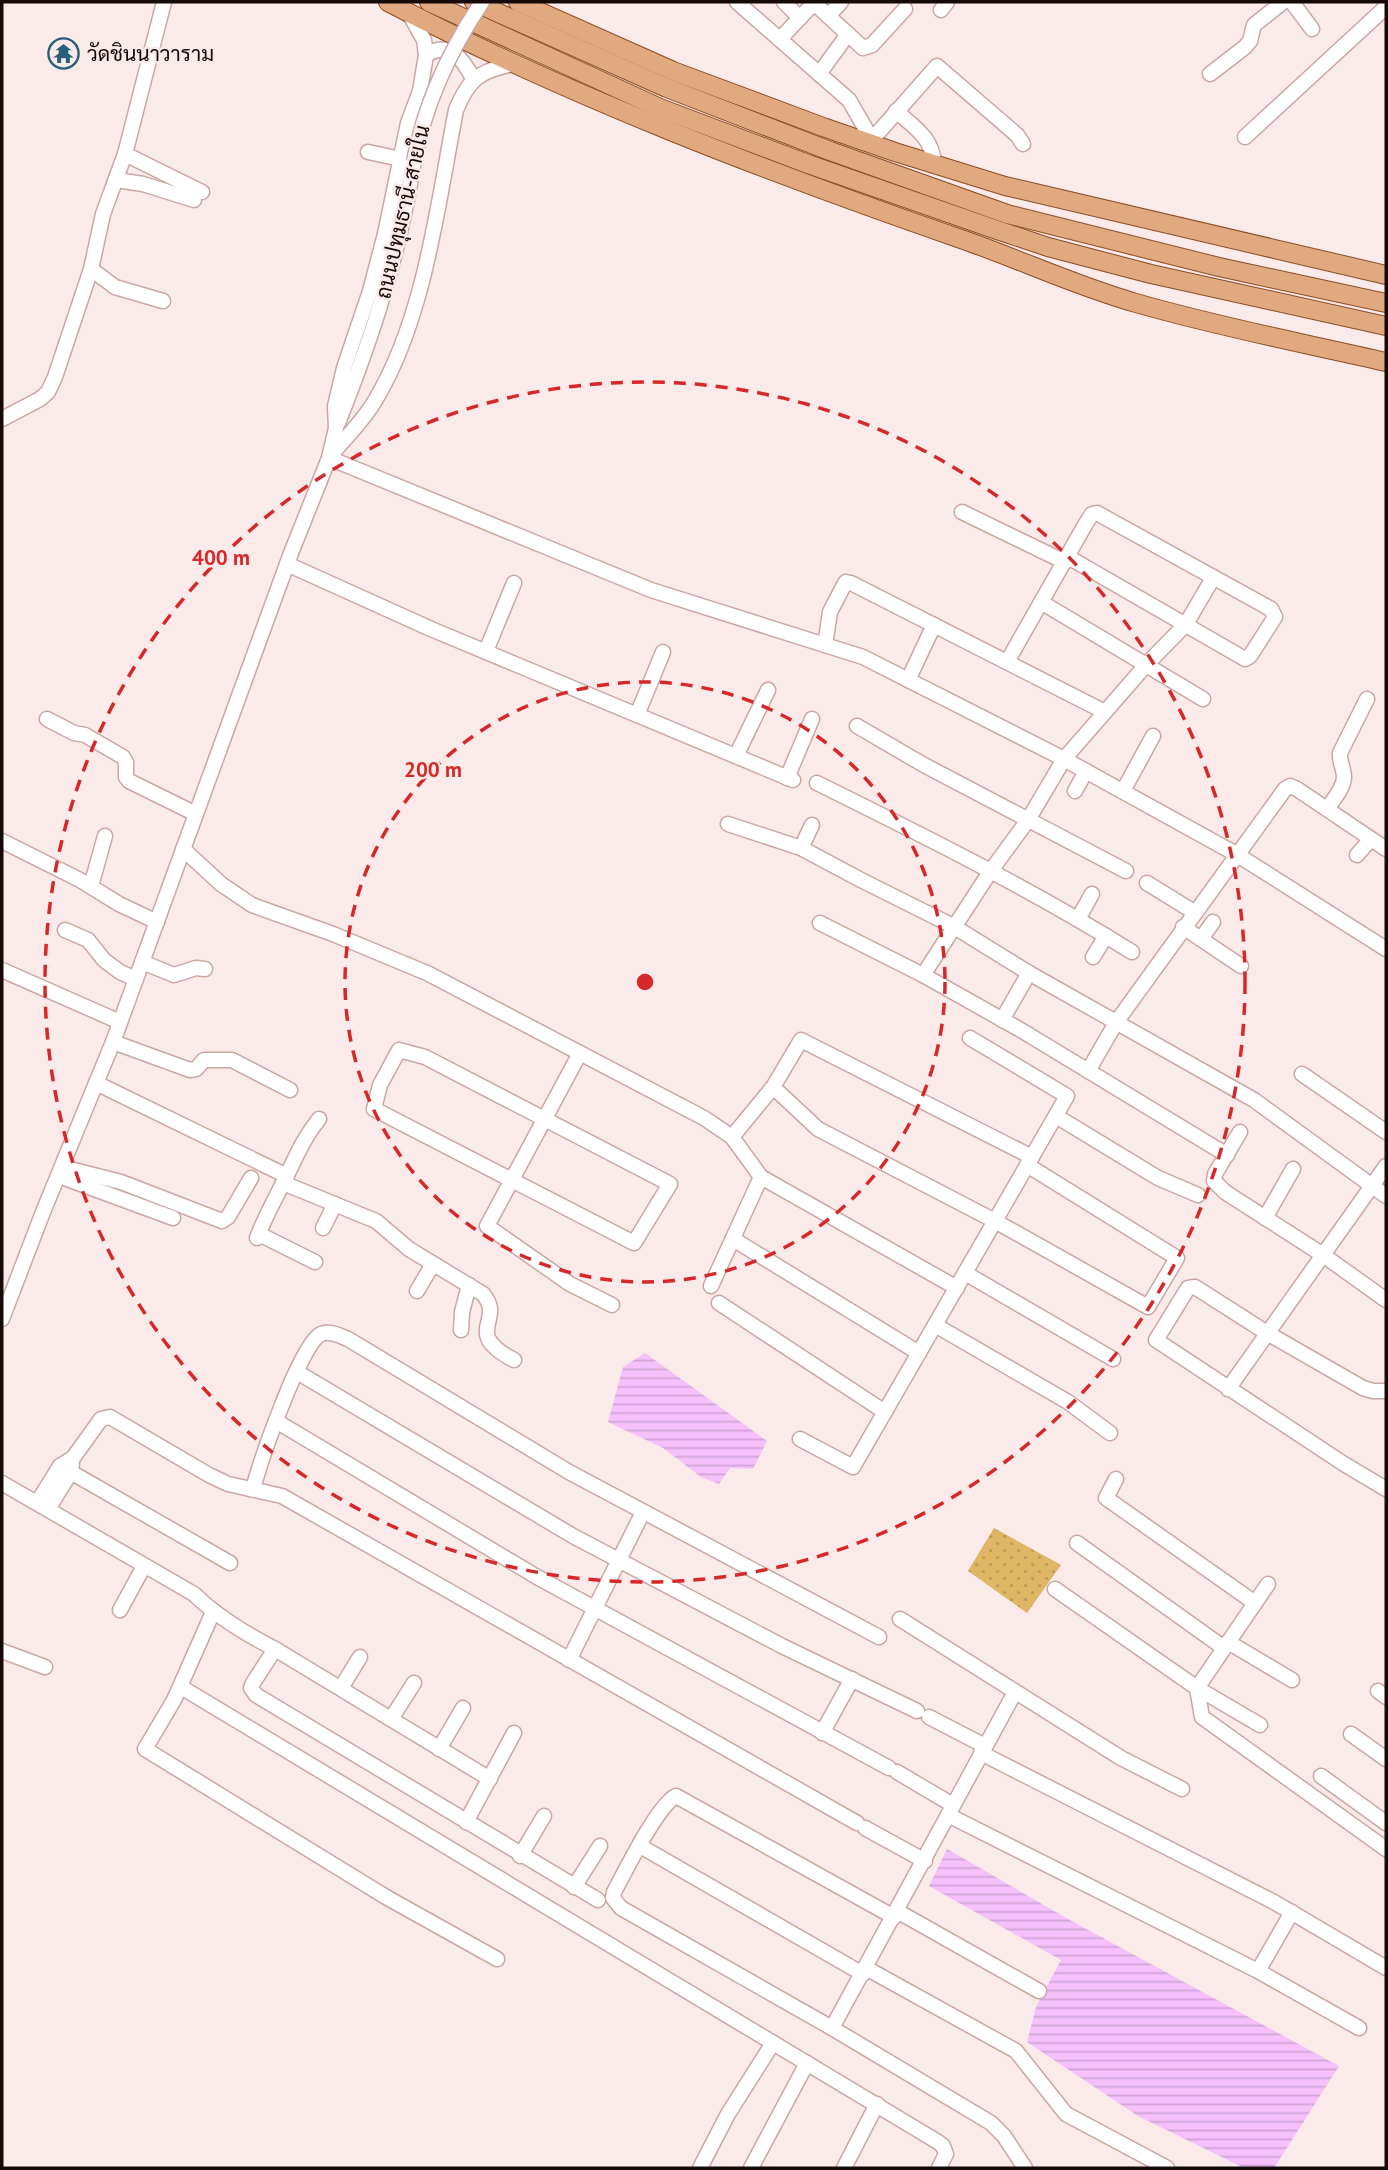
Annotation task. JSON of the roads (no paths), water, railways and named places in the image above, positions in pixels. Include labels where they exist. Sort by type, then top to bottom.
[{"type":"main road","points":[[388,2],[513,64],[657,126],[840,197],[1133,302],[1187,317],[1386,362]]},
{"type":"main road","points":[[429,2],[660,108],[997,230],[1048,247],[1151,274],[1386,326]]},
{"type":"main road","points":[[474,2],[667,88],[830,151],[1007,214],[1195,261],[1386,303]]},
{"type":"main road","points":[[518,2],[545,9],[673,71],[790,115],[934,164],[1019,190],[1386,275]]},
{"type":"main road","points":[[790,115],[830,151]]},
{"type":"main road","points":[[840,197],[872,186]]},
{"type":"street","points":[[2,419],[48,392],[91,269],[103,214],[125,154],[164,2]]},
{"type":"street","name":"ถนนปทุมธานี-สายใน","points":[[336,428],[385,296],[408,201],[407,160],[434,91],[461,33],[482,2]]},
{"type":"street","points":[[737,2],[849,100],[868,133],[869,143]]},
{"type":"street","points":[[783,2],[800,18]]},
{"type":"street","points":[[780,39],[814,2],[863,48],[872,45],[905,9]]},
{"type":"street","points":[[828,16],[841,2]]},
{"type":"street","points":[[1210,74],[1245,47],[1254,25],[1283,2]]},
{"type":"street","points":[[1292,2],[1312,29]]},
{"type":"street","points":[[1245,138],[1386,7]]},
{"type":"street","points":[[2,1319],[113,1042],[287,564],[329,458],[336,428],[335,406],[344,368],[370,291],[392,202],[407,160],[408,123],[420,91],[426,55],[424,40],[409,13]]},
{"type":"street","points":[[819,74],[848,34]]},
{"type":"street","points":[[426,55],[442,49],[457,54],[465,62],[473,79]]},
{"type":"street","points":[[329,458],[376,400],[396,358],[417,299],[456,110],[473,79],[491,69],[513,64]]},
{"type":"street","points":[[869,143],[937,66],[1017,135],[1023,144]]},
{"type":"street","points":[[896,111],[924,136],[933,149],[934,164]]},
{"type":"street","points":[[368,152],[407,160]]},
{"type":"street","points":[[117,180],[198,196],[125,154]]},
{"type":"street","points":[[91,269],[115,287],[163,301]]},
{"type":"street","points":[[329,458],[651,590],[863,657],[1064,759],[1236,854],[1386,949]]},
{"type":"street","points":[[962,512],[1067,559],[1245,659],[1250,656],[1275,617],[1271,609],[1097,513],[1092,514],[1067,559],[1007,662]]},
{"type":"street","points":[[287,564],[790,779],[812,719]]},
{"type":"street","points":[[923,975],[953,926],[1028,820],[1064,759],[1146,665],[1186,624],[1213,578]]},
{"type":"street","points":[[825,645],[830,612],[846,582],[1105,712]]},
{"type":"street","points":[[486,651],[514,583]]},
{"type":"street","points":[[1041,602],[1203,699]]},
{"type":"street","points":[[908,680],[933,625]]},
{"type":"street","points":[[637,715],[663,652]]},
{"type":"street","points":[[736,757],[768,690]]},
{"type":"street","points":[[1327,809],[1343,783],[1340,753],[1367,699]]},
{"type":"street","points":[[47,719],[74,733],[85,734],[123,757],[126,762],[126,777],[130,781],[196,814]]},
{"type":"street","points":[[857,726],[1126,871]]},
{"type":"street","points":[[1123,791],[1153,736]]},
{"type":"street","points":[[1075,791],[1086,771]]},
{"type":"street","points":[[817,783],[1078,919],[1132,952]]},
{"type":"street","points":[[1088,1072],[1117,1021],[1285,789],[1290,786],[1386,849]]},
{"type":"street","points":[[728,824],[801,848],[953,926],[1029,973],[1254,1100],[1386,1196]]},
{"type":"street","points":[[801,848],[812,825]]},
{"type":"street","points":[[91,886],[105,836]]},
{"type":"street","points":[[1357,855],[1370,840]]},
{"type":"street","points":[[2,841],[157,922]]},
{"type":"street","points":[[183,849],[221,884],[252,905],[333,934],[426,973],[704,1118],[732,1137],[761,1177],[957,1288]]},
{"type":"street","points":[[1147,883],[1194,912]]},
{"type":"street","points":[[1078,919],[1093,894]]},
{"type":"street","points":[[1201,939],[1213,922]]},
{"type":"street","points":[[820,923],[923,975],[1002,1020],[1227,1155]]},
{"type":"street","points":[[1183,927],[1241,966]]},
{"type":"street","points":[[65,930],[88,940],[104,960],[120,972],[136,979]]},
{"type":"street","points":[[1093,957],[1106,936]]},
{"type":"street","points":[[142,962],[174,975],[196,968],[205,969]]},
{"type":"street","points":[[2,970],[120,1022]]},
{"type":"street","points":[[1002,1020],[1029,973]]},
{"type":"street","points":[[800,1439],[853,1467],[1067,1096],[970,1038]]},
{"type":"street","points":[[732,1137],[773,1087],[801,1040],[1030,1161],[1177,1258],[1148,1307],[995,1221],[818,1129],[773,1087]]},
{"type":"street","points":[[113,1042],[190,1070],[204,1060],[232,1060],[290,1090]]},
{"type":"street","points":[[399,1050],[425,1057],[670,1184],[634,1243],[512,1179],[374,1109],[380,1086],[399,1050]]},
{"type":"street","points":[[580,1053],[487,1226],[570,1284],[612,1305]]},
{"type":"street","points":[[1302,1074],[1386,1132]]},
{"type":"street","points":[[96,1083],[285,1180],[376,1221],[409,1249],[469,1285],[488,1300],[488,1342],[498,1352],[514,1360]]},
{"type":"street","points":[[1056,1116],[1158,1178],[1198,1195]]},
{"type":"street","points":[[315,1262],[258,1236],[297,1150],[319,1119]]},
{"type":"street","points":[[1240,1132],[1215,1174],[1214,1181],[1225,1192],[1384,1294]]},
{"type":"street","points":[[1228,1389],[1386,1166]]},
{"type":"street","points":[[1265,1218],[1293,1169]]},
{"type":"street","points":[[60,1172],[121,1182],[222,1221],[228,1217],[251,1178]]},
{"type":"street","points":[[60,1172],[173,1218]]},
{"type":"street","points":[[711,1286],[761,1177]]},
{"type":"street","points":[[323,1228],[335,1204]]},
{"type":"street","points":[[733,1239],[919,1353]]},
{"type":"street","points":[[417,1291],[433,1265]]},
{"type":"street","points":[[965,1273],[1113,1359]]},
{"type":"street","points":[[461,1330],[462,1312],[469,1285]]},
{"type":"street","points":[[1386,1391],[1363,1388],[1195,1287],[1188,1288],[1156,1340],[1386,1489]]},
{"type":"street","points":[[719,1303],[885,1412]]},
{"type":"street","points":[[935,1325],[1068,1402],[1110,1433]]},
{"type":"street","points":[[253,1489],[276,1421],[314,1340],[328,1333],[337,1335],[444,1395],[569,1472],[879,1637]]},
{"type":"street","points":[[297,1372],[435,1452],[508,1499],[620,1561],[782,1646],[923,1714],[983,1750],[1292,1912],[1386,1968]]},
{"type":"street","points":[[43,1506],[99,1422],[106,1416],[110,1417],[228,1484],[282,1496],[925,1861]]},
{"type":"street","points":[[276,1421],[537,1577],[893,1770],[951,1810],[1258,1971],[1359,2028]]},
{"type":"street","points":[[68,1465],[230,1563]]},
{"type":"street","points":[[1116,1479],[1107,1498],[1255,1603]]},
{"type":"street","points":[[2,1483],[194,1594],[211,1618],[232,1632],[245,1633],[275,1649],[490,1779]]},
{"type":"street","points":[[569,1660],[643,1512]]},
{"type":"street","points":[[1077,1543],[1226,1645],[1292,1680]]},
{"type":"street","points":[[120,1610],[144,1566]]},
{"type":"street","points":[[1268,1584],[1197,1688],[1202,1717],[1386,1849]]},
{"type":"street","points":[[1055,1589],[1197,1688],[1260,1725]]},
{"type":"street","points":[[211,1618],[181,1687],[145,1749],[386,1897],[497,1959]]},
{"type":"street","points":[[900,1619],[1121,1758],[1182,1788]]},
{"type":"street","points":[[275,1649],[253,1683],[253,1692],[520,1856],[598,1900]]},
{"type":"street","points":[[2,1651],[45,1667]]},
{"type":"street","points":[[341,1688],[360,1657]]},
{"type":"street","points":[[822,1733],[852,1679]]},
{"type":"street","points":[[391,1719],[414,1683]]},
{"type":"street","points":[[181,1687],[877,2104],[943,2146],[946,2154],[939,2168]]},
{"type":"street","points":[[832,2028],[1015,1692]]},
{"type":"street","points":[[439,1749],[463,1708]]},
{"type":"street","points":[[466,1822],[514,1733]]},
{"type":"street","points":[[1351,1734],[1386,1759]]},
{"type":"street","points":[[1321,1776],[1386,1823]]},
{"type":"street","points":[[1023,2168],[1004,2136],[991,2123],[616,1904],[614,1892],[667,1802],[676,1796],[1039,1991]]},
{"type":"street","points":[[520,1856],[544,1816]]},
{"type":"street","points":[[574,1887],[600,1846]]},
{"type":"street","points":[[640,1846],[864,1971],[1016,2051],[1066,2114],[1167,2168]]},
{"type":"street","points":[[1258,1971],[1292,1912]]},
{"type":"street","points":[[700,2168],[728,2114],[772,2043]]},
{"type":"street","points":[[751,2168],[807,2063]]},
{"type":"street","points":[[844,2168],[877,2104]]},
{"type":"place","name":"วัดชินนาวาราม","points":[[64,54]]}]
